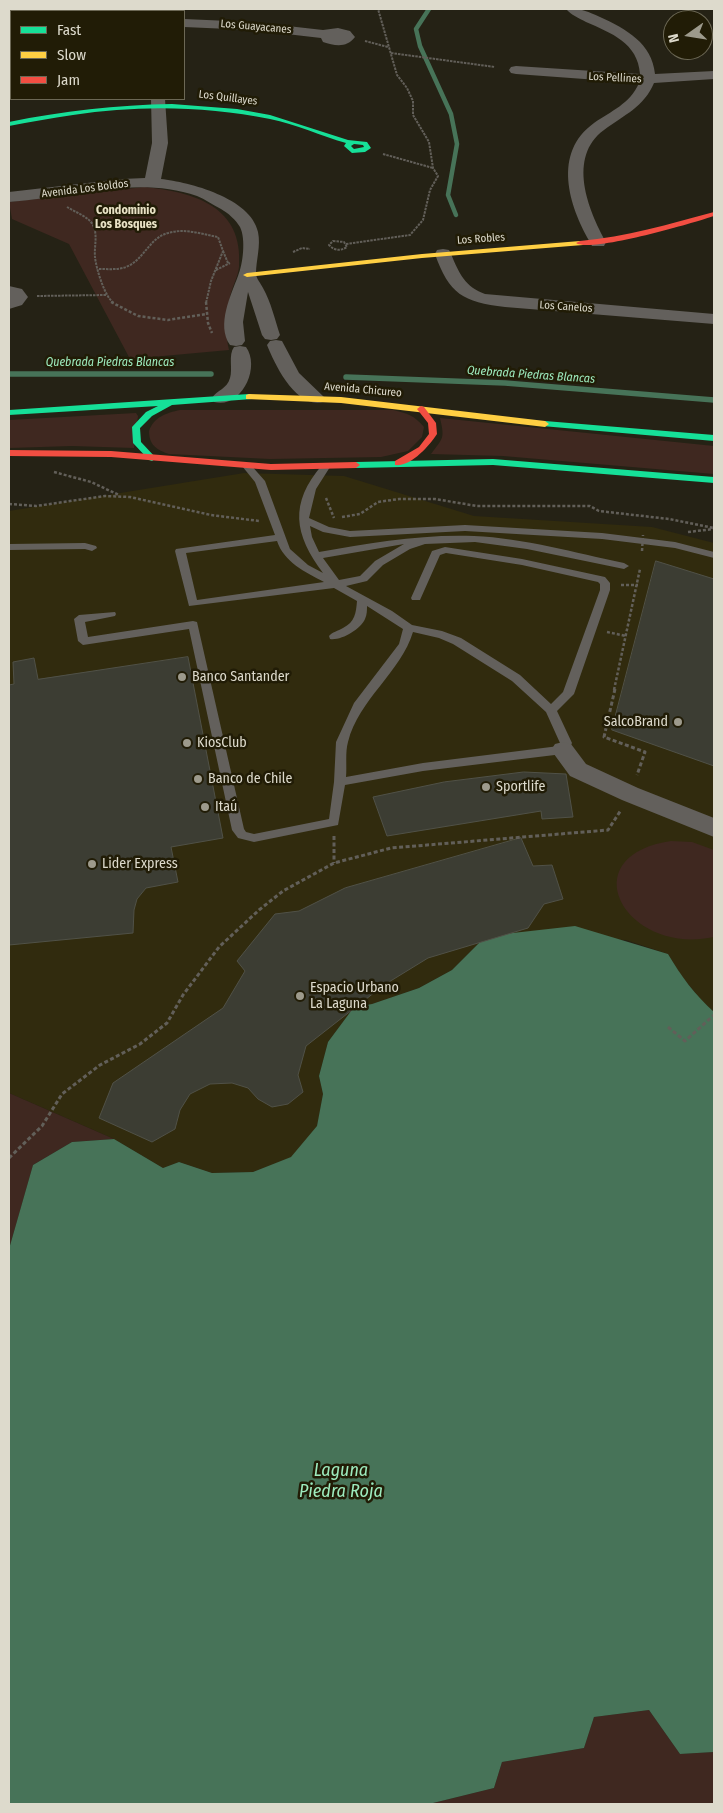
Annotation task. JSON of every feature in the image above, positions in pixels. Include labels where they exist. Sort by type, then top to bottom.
[{"type":"main road","name":"Los Quillayes","points":[[9,124],[78,111],[159,102],[215,108],[262,116],[319,131],[351,143],[365,143],[368,146],[366,149]]},
{"type":"main road","name":"Los Robles","points":[[247,275],[443,254],[598,242],[660,230],[714,214]]},
{"type":"main road","name":"Avenida Chicureo","points":[[9,413],[78,410],[221,398],[316,398],[499,420],[714,438]]},
{"type":"main road","points":[[152,458],[137,443],[136,428],[149,414],[173,401]]},
{"type":"main road","points":[[394,464],[416,454],[431,440],[434,429],[432,423],[420,409]]},
{"type":"main road","points":[[9,453],[79,452],[247,466],[325,467],[455,462],[524,463],[714,480]]},
{"type":"street","points":[[573,9],[614,29],[631,40],[643,58],[648,79],[633,105],[594,130],[584,142],[580,151],[576,171],[576,193],[581,212],[598,242]]},
{"type":"street","name":"Los Guayacanes","points":[[185,22],[255,26],[328,36],[328,39],[334,41],[348,39]]},
{"type":"street","name":"Los Pellines","points":[[516,70],[648,79],[714,75]]},
{"type":"street","points":[[152,183],[160,142],[159,102]]},
{"type":"street","name":"Avenida Los Boldos","points":[[9,197],[113,184],[152,183],[182,187],[207,194],[238,214],[250,232],[247,275],[240,290],[234,324],[242,370],[239,383],[229,394],[221,398]]},
{"type":"street","name":"Los Canelos","points":[[443,254],[448,271],[456,284],[464,292],[475,298],[714,319]]},
{"type":"street","points":[[247,275],[256,290],[276,345],[303,391],[316,398]]},
{"type":"street","points":[[9,291],[16,293],[19,297],[16,301],[9,304]]},
{"type":"street","points":[[238,347],[260,354],[276,345]]},
{"type":"street","points":[[563,750],[578,770],[630,794],[714,828]]},
{"type":"lane","points":[[247,466],[260,481],[285,550],[294,559],[304,567],[388,613],[409,628],[442,636],[474,649],[516,678],[551,710],[566,743],[563,750],[423,767],[340,782]]},
{"type":"lane","points":[[325,467],[311,484],[302,519],[308,541],[316,556],[337,584]]},
{"type":"lane","points":[[302,519],[327,530],[350,534],[465,528],[602,536],[675,545],[714,555]]},
{"type":"lane","points":[[280,537],[180,550],[193,604],[362,579],[379,563],[406,547],[422,541]]},
{"type":"lane","points":[[316,556],[400,541],[475,539],[527,546],[624,566]]},
{"type":"lane","points":[[9,548],[84,546],[92,548]]},
{"type":"lane","points":[[522,562],[527,546]]},
{"type":"lane","points":[[416,598],[434,557],[440,551],[445,550],[522,562],[601,579],[605,583],[605,590],[568,694],[551,710]]},
{"type":"lane","points":[[334,636],[348,630],[360,619],[363,599]]},
{"type":"lane","points":[[110,614],[79,619],[83,641],[193,625],[238,830],[242,835],[254,838],[334,822],[340,782],[342,742],[360,703],[404,645],[409,628]]},
{"type":"path","points":[[346,244],[410,236],[424,220],[430,190],[438,176],[433,168],[428,142],[414,115],[413,101],[407,88],[397,75],[378,9]]},
{"type":"path","points":[[348,39],[371,41],[388,47]]},
{"type":"path","points":[[391,53],[495,67]]},
{"type":"path","points":[[366,149],[433,168]]},
{"type":"path","points":[[64,206],[86,218],[93,225],[96,241],[95,258],[106,295],[110,302],[138,316],[168,320],[206,314]]},
{"type":"path","points":[[99,269],[119,269],[137,262],[148,246],[159,236],[172,232],[189,232],[218,237],[228,263]]},
{"type":"path","points":[[223,251],[207,289],[206,314],[210,330],[217,342],[238,347]]},
{"type":"path","points":[[215,270],[232,262]]},
{"type":"path","points":[[33,296],[106,295]]},
{"type":"path","points":[[47,470],[91,482],[119,496]]},
{"type":"path","points":[[9,504],[16,506],[39,505],[119,496],[154,501],[208,515],[258,521]]},
{"type":"path","points":[[334,518],[360,514],[378,502],[399,499],[436,499],[477,506],[590,506],[599,511],[669,519],[714,528]]},
{"type":"path","points":[[641,558],[643,535]]},
{"type":"path","points":[[9,1158],[42,1126],[62,1094],[100,1065],[140,1044],[167,1023],[183,995],[219,947],[283,891],[334,863],[391,848],[608,830],[630,794],[645,752],[604,737],[638,585],[640,566]]},
{"type":"path","points":[[334,822],[334,863]]},
{"type":"path","points":[[668,1027],[685,1041],[714,1016]]},
{"type":"shaded area","points":[[144,187],[163,189],[197,198],[212,206],[224,216],[233,229],[238,246],[239,267],[228,310],[229,350],[130,359],[69,244],[12,219],[9,202]]},
{"type":"shaded area","points":[[180,410],[393,410],[410,416],[424,427],[422,437],[408,451],[381,457],[270,459],[169,454],[154,446],[150,440],[149,431],[154,422],[161,416]]},
{"type":"shaded area","points":[[136,413],[138,416],[134,448],[72,446],[9,448],[9,420]]},
{"type":"shaded area","points":[[440,418],[714,446],[714,474],[503,456],[431,454],[443,434]]},
{"type":"shaded area","name":"Espacio Urbano La Laguna","points":[[244,473],[344,476],[474,516],[652,527],[714,543],[714,1012],[701,1000],[680,974],[668,954],[626,940],[486,936],[452,970],[419,988],[372,1004],[354,1007],[328,1042],[319,1076],[323,1094],[317,1127],[292,1157],[253,1172],[212,1173],[179,1162],[163,1168],[114,1139],[9,1093],[9,511]]},
{"type":"shaded area","points":[[671,841],[692,842],[714,850],[714,937],[682,939],[656,932],[635,919],[621,902],[617,883],[623,865],[640,850]]},
{"type":"shaded area","points":[[9,1093],[114,1139],[72,1142],[33,1165],[9,1249]]},
{"type":"shaded area","points":[[649,1710],[680,1754],[714,1752],[714,1804],[429,1804],[494,1788],[502,1762],[584,1748],[594,1717]]},
{"type":"water","name":"Laguna Piedra Roja","points":[[575,926],[668,954],[689,985],[714,1012],[714,1752],[680,1754],[649,1710],[594,1717],[584,1748],[502,1762],[494,1788],[429,1804],[9,1804],[9,1249],[33,1165],[72,1142],[114,1139],[163,1168],[179,1162],[212,1173],[253,1172],[291,1157],[317,1126],[323,1094],[319,1076],[328,1042],[354,1007],[372,1004],[419,988],[452,970],[486,936]]},
{"type":"building","points":[[656,561],[714,579],[714,766],[612,730]]},
{"type":"building","points":[[188,657],[223,838],[171,847],[178,882],[146,888],[137,899],[134,910],[133,933],[9,945],[9,685],[14,684],[13,662],[34,658],[38,679]]},
{"type":"building","points":[[524,772],[566,774],[573,817],[542,819],[541,811],[387,836],[373,797],[444,782]]},
{"type":"building","name":"Espacio Urbano La Laguna","points":[[521,838],[533,866],[552,865],[563,899],[544,904],[528,928],[428,958],[384,985],[306,1046],[298,1075],[303,1092],[288,1104],[272,1107],[258,1099],[248,1088],[232,1083],[210,1084],[190,1094],[180,1110],[175,1129],[152,1142],[99,1118],[113,1083],[223,1008],[245,971],[237,961],[275,914],[299,911],[345,888]]},
{"type":"waterway","points":[[429,9],[416,29],[420,46],[451,114],[457,144],[448,195],[456,215]]},
{"type":"waterway","name":"Quebrada Piedras Blancas","points":[[9,374],[211,374]]},
{"type":"waterway","name":"Quebrada Piedras Blancas","points":[[346,377],[505,383],[714,400]]},
{"type":"traffic: fast","points":[[9,124],[74,112],[172,106],[237,111],[280,119],[346,141],[365,143],[368,148],[363,151],[352,151],[347,146],[351,143]]},
{"type":"traffic: fast","points":[[9,413],[249,397]]},
{"type":"traffic: fast","points":[[152,458],[137,443],[136,427],[149,414],[169,403]]},
{"type":"traffic: fast","points":[[545,424],[714,438]]},
{"type":"traffic: fast","points":[[356,465],[493,462],[714,480]]},
{"type":"traffic: slow","points":[[247,275],[422,256],[580,243]]},
{"type":"traffic: slow","points":[[249,397],[341,400],[545,424]]},
{"type":"traffic: jam","points":[[580,243],[631,236],[714,214]]},
{"type":"traffic: jam","points":[[398,463],[422,449],[433,434],[432,423],[421,409]]},
{"type":"traffic: jam","points":[[9,453],[111,454],[271,467],[356,465]]},
{"type":"place","name":"Banco Santander","points":[[182,677]]},
{"type":"place","name":"SalcoBrand","points":[[678,722]]},
{"type":"place","name":"KiosClub","points":[[187,743]]},
{"type":"place","name":"Banco de Chile","points":[[198,779]]},
{"type":"place","name":"Sportlife","points":[[486,787]]},
{"type":"place","name":"Itaú","points":[[205,807]]},
{"type":"place","name":"Lider Express","points":[[92,864]]},
{"type":"place","name":"Espacio Urbano La Laguna","points":[[300,996]]},
{"type":"district","name":"Condominio Los Bosques","points":[[126,218]]}]
